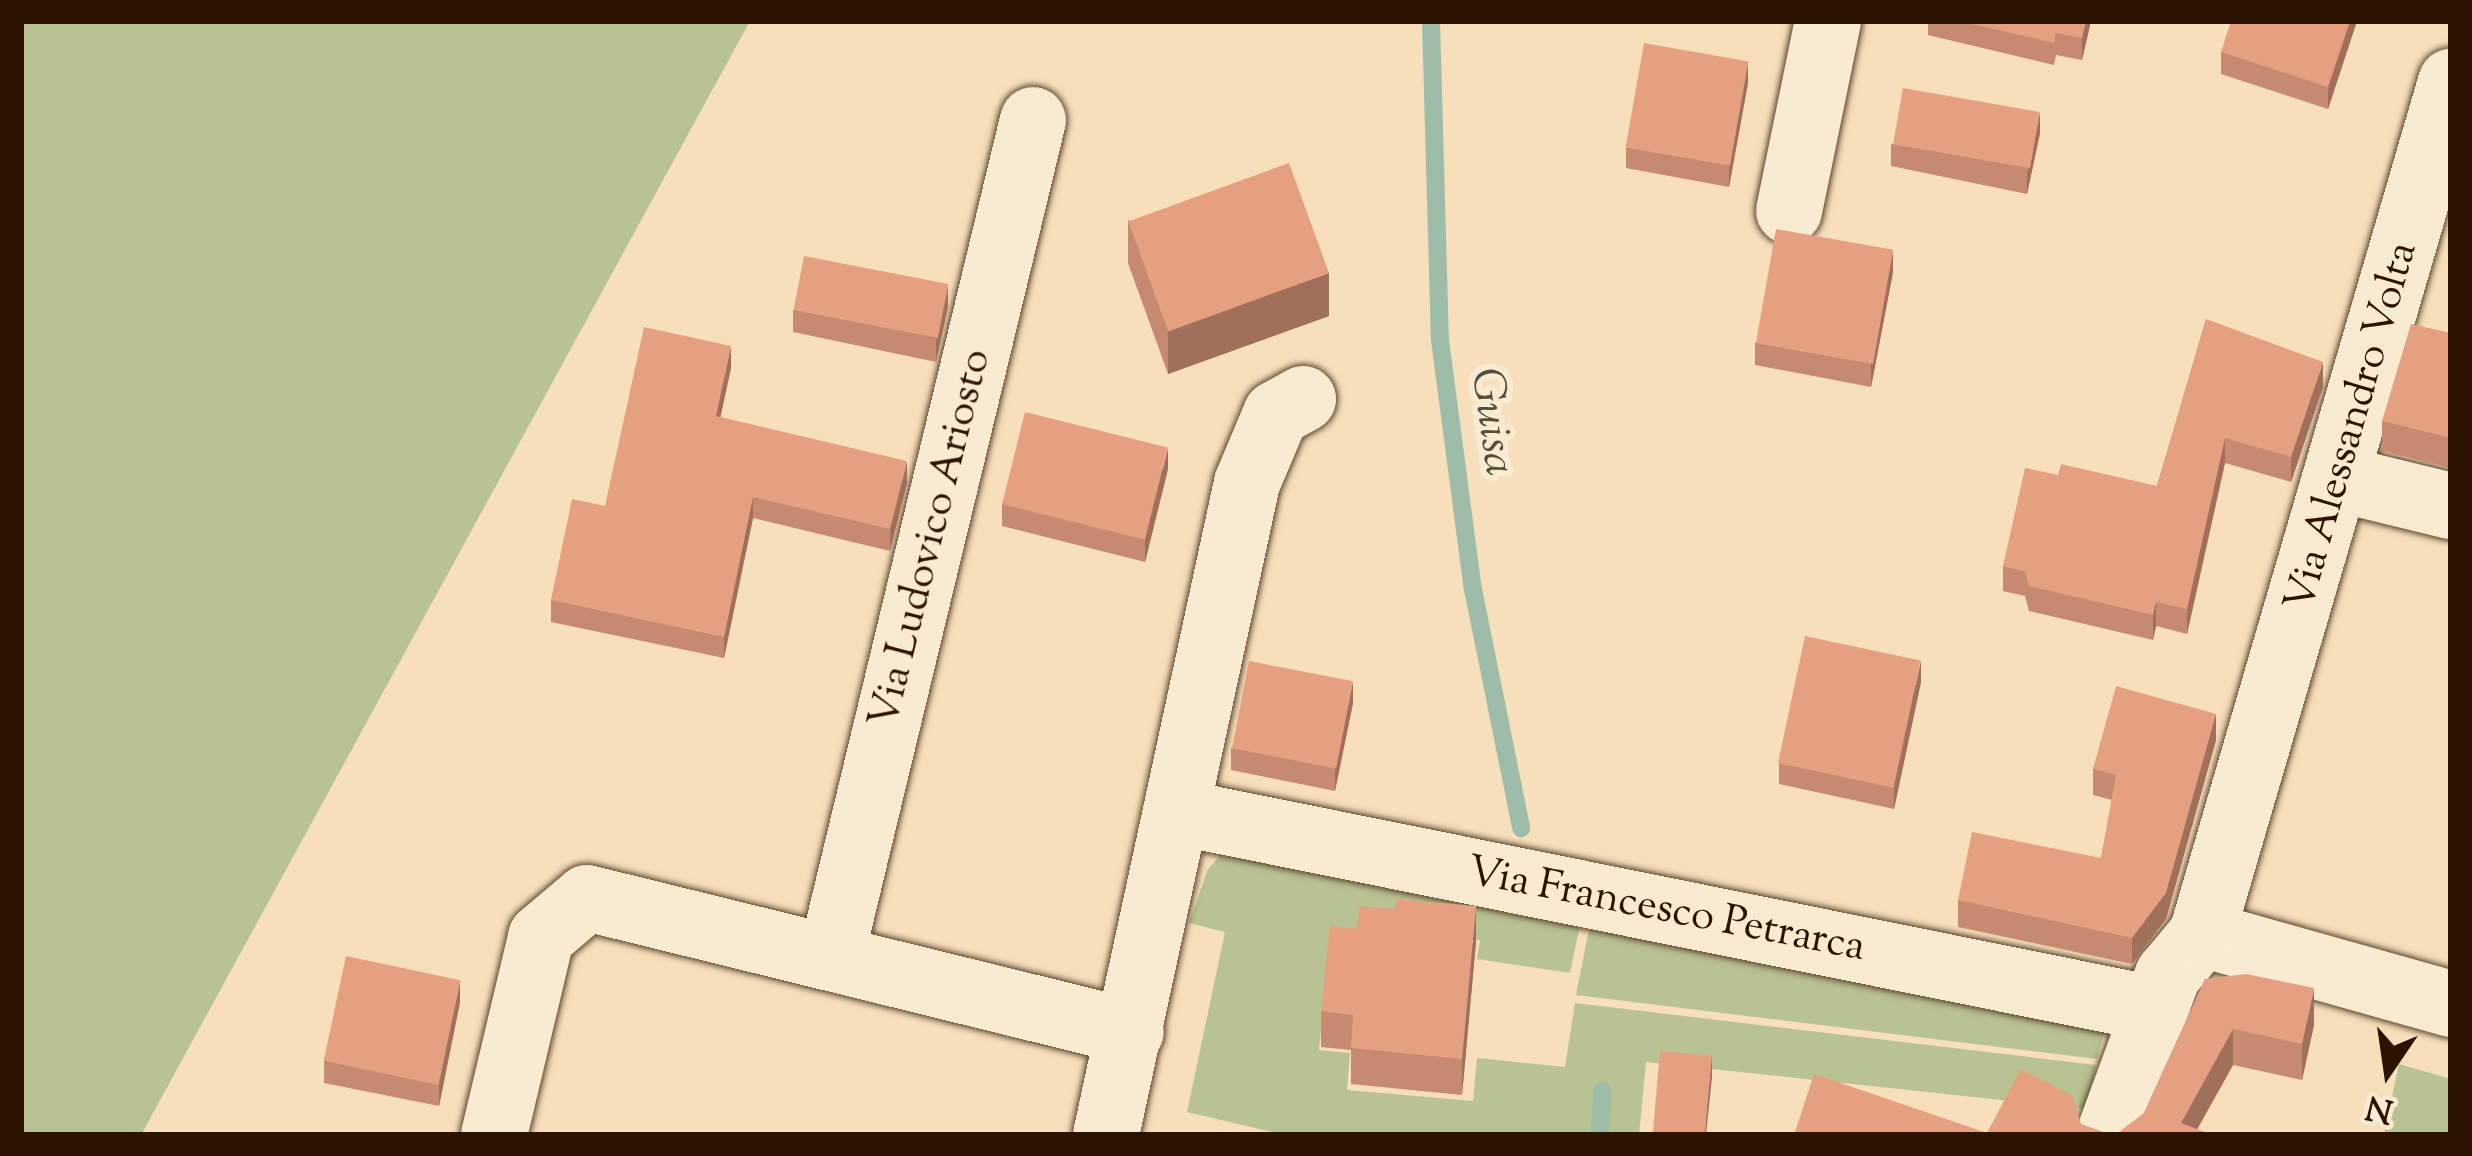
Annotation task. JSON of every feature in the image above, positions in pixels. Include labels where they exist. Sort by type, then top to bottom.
[{"type":"street","points":[[1789,211],[1828,21]]},
{"type":"street","name":"Via Alessandro Volta","points":[[2202,934],[2340,479],[2451,82]]},
{"type":"street","name":"Via Ludovico Ariosto","points":[[830,957],[1033,121]]},
{"type":"street","points":[[1106,1135],[1247,483],[1276,414],[1304,399]]},
{"type":"street","points":[[2340,479],[2451,506]]},
{"type":"street","name":"Via Francesco Petrarca","points":[[1177,812],[2154,1009]]},
{"type":"street","points":[[494,1135],[541,937],[587,898],[1131,1032]]},
{"type":"street","points":[[2109,1135],[2168,975],[2202,934],[2451,1004]]},
{"type":"green space","points":[[21,21],[750,21],[141,1135],[21,1135]]},
{"type":"green space","points":[[1224,851],[1582,915],[1570,973],[1477,959],[1480,940],[1395,932],[1328,959],[1319,1050],[1350,1053],[1347,1090],[1473,1101],[1477,1058],[1565,1067],[1575,1003],[2096,1065],[2086,1109],[1646,1062],[1639,1135],[1285,1135],[1187,1112],[1225,932],[1189,923],[1208,869]]},
{"type":"green space","points":[[1592,915],[2107,1022],[2097,1059],[1576,995]]},
{"type":"green space","points":[[2399,1064],[2451,1079],[2451,1135],[2384,1135]]},
{"type":"building","points":[[1959,21],[2086,21],[2082,38],[2056,33],[2054,43]]},
{"type":"building","points":[[2231,21],[2350,21],[2328,87],[2221,52]]},
{"type":"building","points":[[1644,43],[1748,61],[1730,166],[1626,147]]},
{"type":"building","points":[[1903,88],[2040,112],[2030,168],[1893,144]]},
{"type":"building","points":[[1289,163],[1329,273],[1168,331],[1128,221]]},
{"type":"building","points":[[1776,229],[1893,250],[1873,364],[1756,343]]},
{"type":"building","points":[[804,256],[948,284],[938,338],[794,310]]},
{"type":"building","points":[[2206,319],[2323,362],[2291,457],[2225,438],[2187,609],[2156,602],[2153,615],[2029,586],[2025,572],[2003,566],[2025,468],[2058,475],[2061,464],[2157,486]]},
{"type":"building","points":[[2411,324],[2451,333],[2451,438],[2382,421]]},
{"type":"building","points":[[644,327],[731,346],[716,416],[907,461],[890,529],[753,497],[724,637],[551,600],[572,499],[605,506]]},
{"type":"building","points":[[1025,412],[1168,448],[1145,540],[1002,504]]},
{"type":"building","points":[[1805,636],[1920,661],[1893,788],[1778,763]]},
{"type":"building","points":[[1249,661],[1353,681],[1336,769],[1232,748]]},
{"type":"building","points":[[2116,686],[2216,714],[2166,893],[2132,938],[1958,900],[1972,832],[2101,858],[2116,775],[2093,769]]},
{"type":"building","points":[[1396,899],[1476,906],[1462,1059],[1351,1048],[1353,1015],[1321,1011],[1330,926],[1357,929],[1360,906],[1395,909]]},
{"type":"building","points":[[346,956],[460,980],[438,1085],[324,1061]]},
{"type":"building","points":[[2246,974],[2314,988],[2302,1044],[2233,1029],[2181,1123],[2213,1135],[2115,1135],[2144,1113],[2205,979]]},
{"type":"building","points":[[1660,1051],[1712,1056],[1705,1135],[1653,1135]]},
{"type":"building","points":[[2021,1069],[2073,1096],[2081,1124],[2112,1135],[1794,1135],[1814,1074],[1987,1133]]},
{"type":"waterway","name":"Guisa","points":[[1431,21],[1440,340],[1473,589],[1521,828]]},
{"type":"waterway","name":"Guisa","points":[[1600,1135],[1602,1091]]}]
